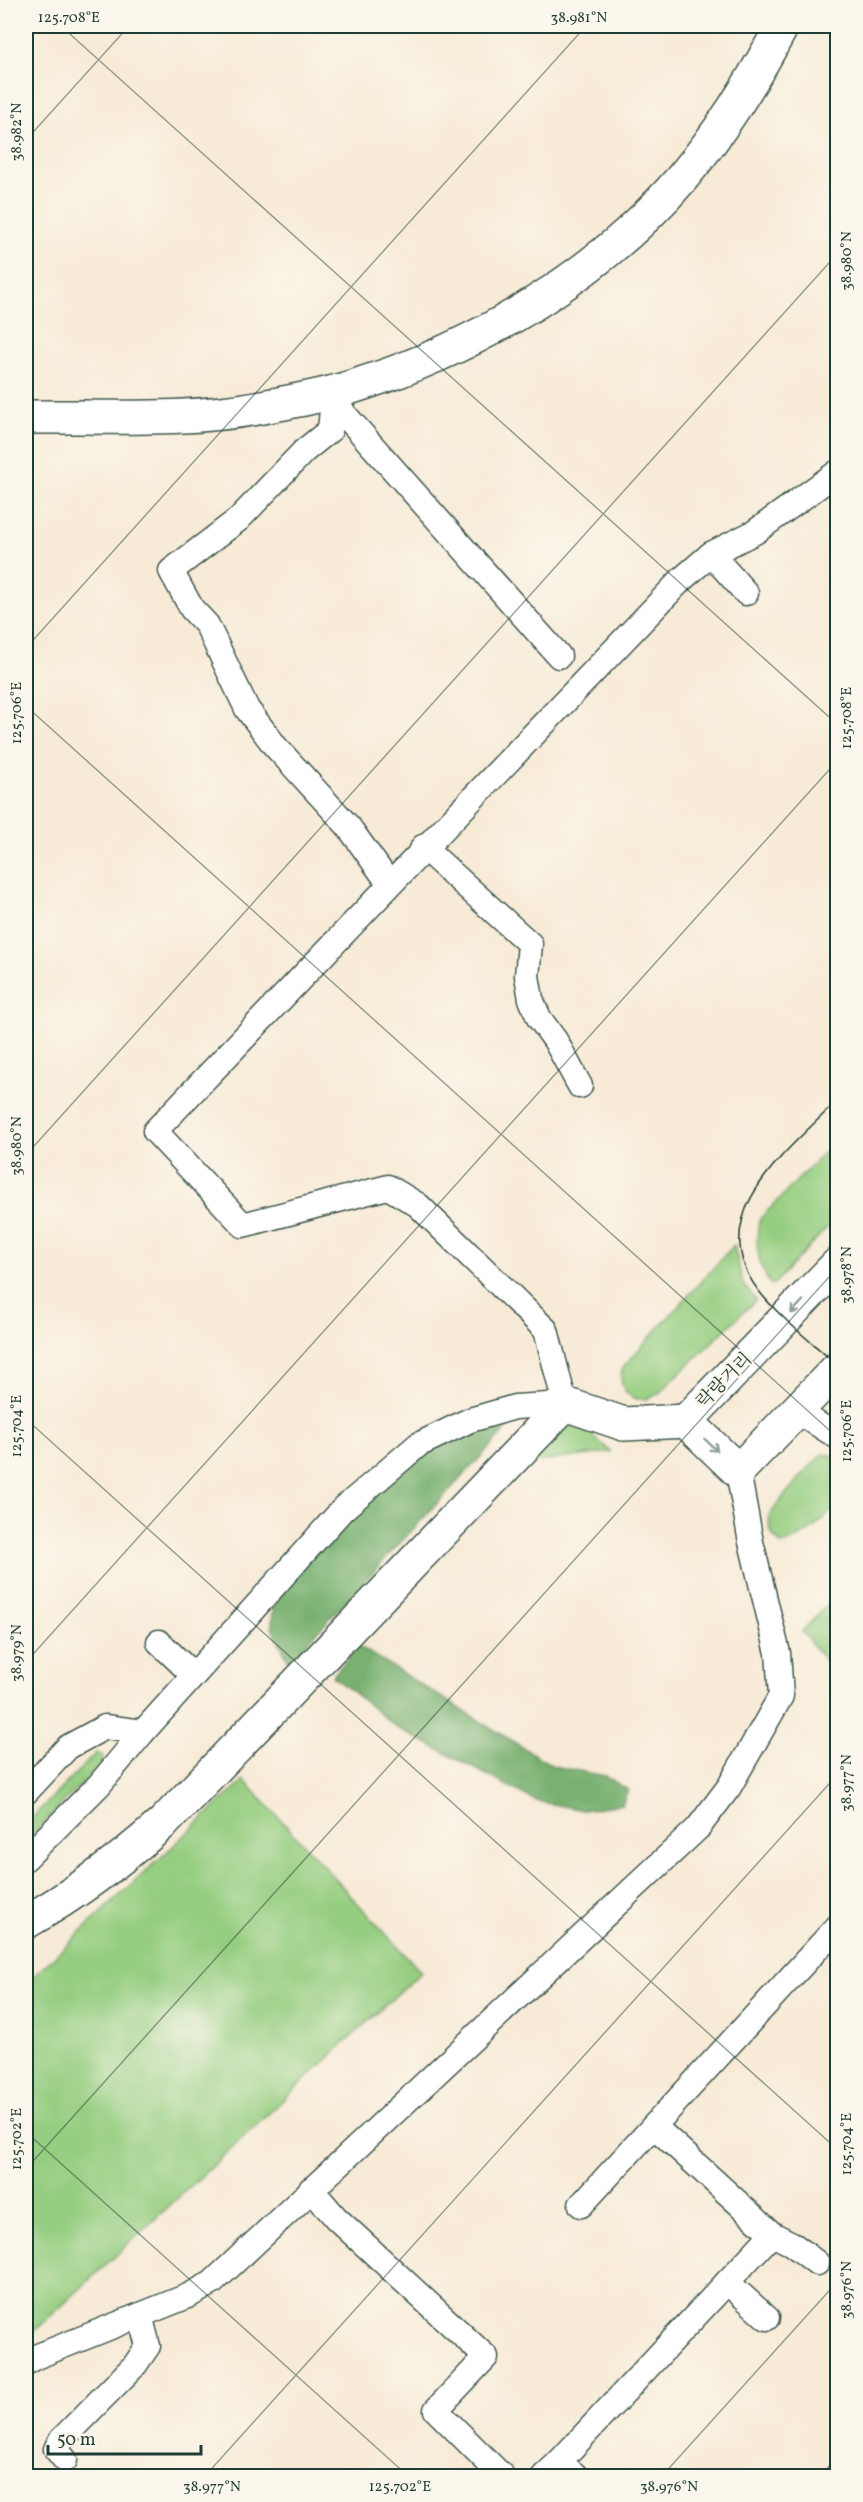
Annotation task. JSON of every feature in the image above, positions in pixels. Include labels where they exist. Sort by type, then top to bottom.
[{"type":"main road","points":[[26,417],[193,415],[261,408],[363,384],[466,342],[519,313],[574,278],[628,232],[682,178],[757,75],[782,26]]},
{"type":"main road","name":"락랑거리","points":[[738,1471],[686,1421],[837,1264]]},
{"type":"main road","points":[[738,1471],[837,1368]]},
{"type":"main road","points":[[26,1922],[62,1902],[118,1862],[164,1822],[565,1404],[624,1424],[686,1421]]},
{"type":"street","points":[[330,392],[345,415],[559,656]]},
{"type":"street","points":[[330,392],[332,410],[330,430],[304,452],[239,519],[171,571],[192,609],[207,625],[247,710],[275,746],[348,826],[389,883]]},
{"type":"street","points":[[26,1858],[99,1785],[143,1731],[343,1509],[418,1445],[470,1420],[515,1407],[565,1404],[546,1330],[418,1205],[388,1187],[243,1224],[154,1131],[681,580],[711,554],[755,532],[837,472]]},
{"type":"street","points":[[711,554],[746,593]]},
{"type":"street","points":[[423,848],[530,944],[527,976],[531,999],[539,1018],[555,1041],[580,1086]]},
{"type":"street","points":[[797,1412],[837,1437]]},
{"type":"street","points":[[26,2363],[33,2358],[188,2296],[212,2283],[698,1828],[729,1787],[752,1751],[781,1696],[778,1653],[751,1542],[738,1471]]},
{"type":"street","points":[[159,1642],[193,1675]]},
{"type":"street","points":[[26,1792],[68,1747],[105,1727],[143,1731]]},
{"type":"street","points":[[582,2205],[837,1926]]},
{"type":"street","points":[[654,2126],[772,2234],[792,2244],[817,2263]]},
{"type":"street","points":[[311,2189],[336,2218],[486,2357],[435,2410],[502,2476]]},
{"type":"street","points":[[560,2472],[772,2234]]},
{"type":"street","points":[[727,2282],[767,2318]]},
{"type":"street","points":[[65,2460],[56,2449],[60,2441],[135,2365],[148,2346],[140,2315]]},
{"type":"green space","points":[[837,1139],[837,1217],[774,1284],[770,1284],[762,1269],[758,1253],[759,1220]]},
{"type":"green space","points":[[734,1245],[743,1284],[756,1300],[658,1394],[647,1399],[638,1399],[628,1394],[621,1378],[624,1366]]},
{"type":"green space","points":[[516,1419],[289,1662],[272,1627],[273,1607],[284,1585],[317,1547],[403,1468],[436,1448],[459,1438]]},
{"type":"green space","points":[[574,1423],[583,1427],[611,1452],[522,1464],[568,1424]]},
{"type":"green space","points":[[822,1454],[837,1456],[837,1505],[805,1534],[782,1545],[772,1533],[769,1525],[770,1516],[785,1494]]},
{"type":"green space","points":[[837,1595],[837,1676],[802,1631]]},
{"type":"green space","points":[[358,1646],[553,1766],[605,1776],[628,1790],[622,1804],[583,1810],[536,1801],[396,1727],[333,1676]]},
{"type":"green space","points":[[96,1753],[103,1756],[102,1763],[26,1841],[26,1824]]},
{"type":"green space","points":[[244,1780],[421,1972],[26,2339],[26,1983]]},
{"type":"tram line","points":[[838,1100],[797,1140],[759,1185],[746,1210],[740,1236],[743,1262],[758,1290],[785,1319],[838,1366]]}]
